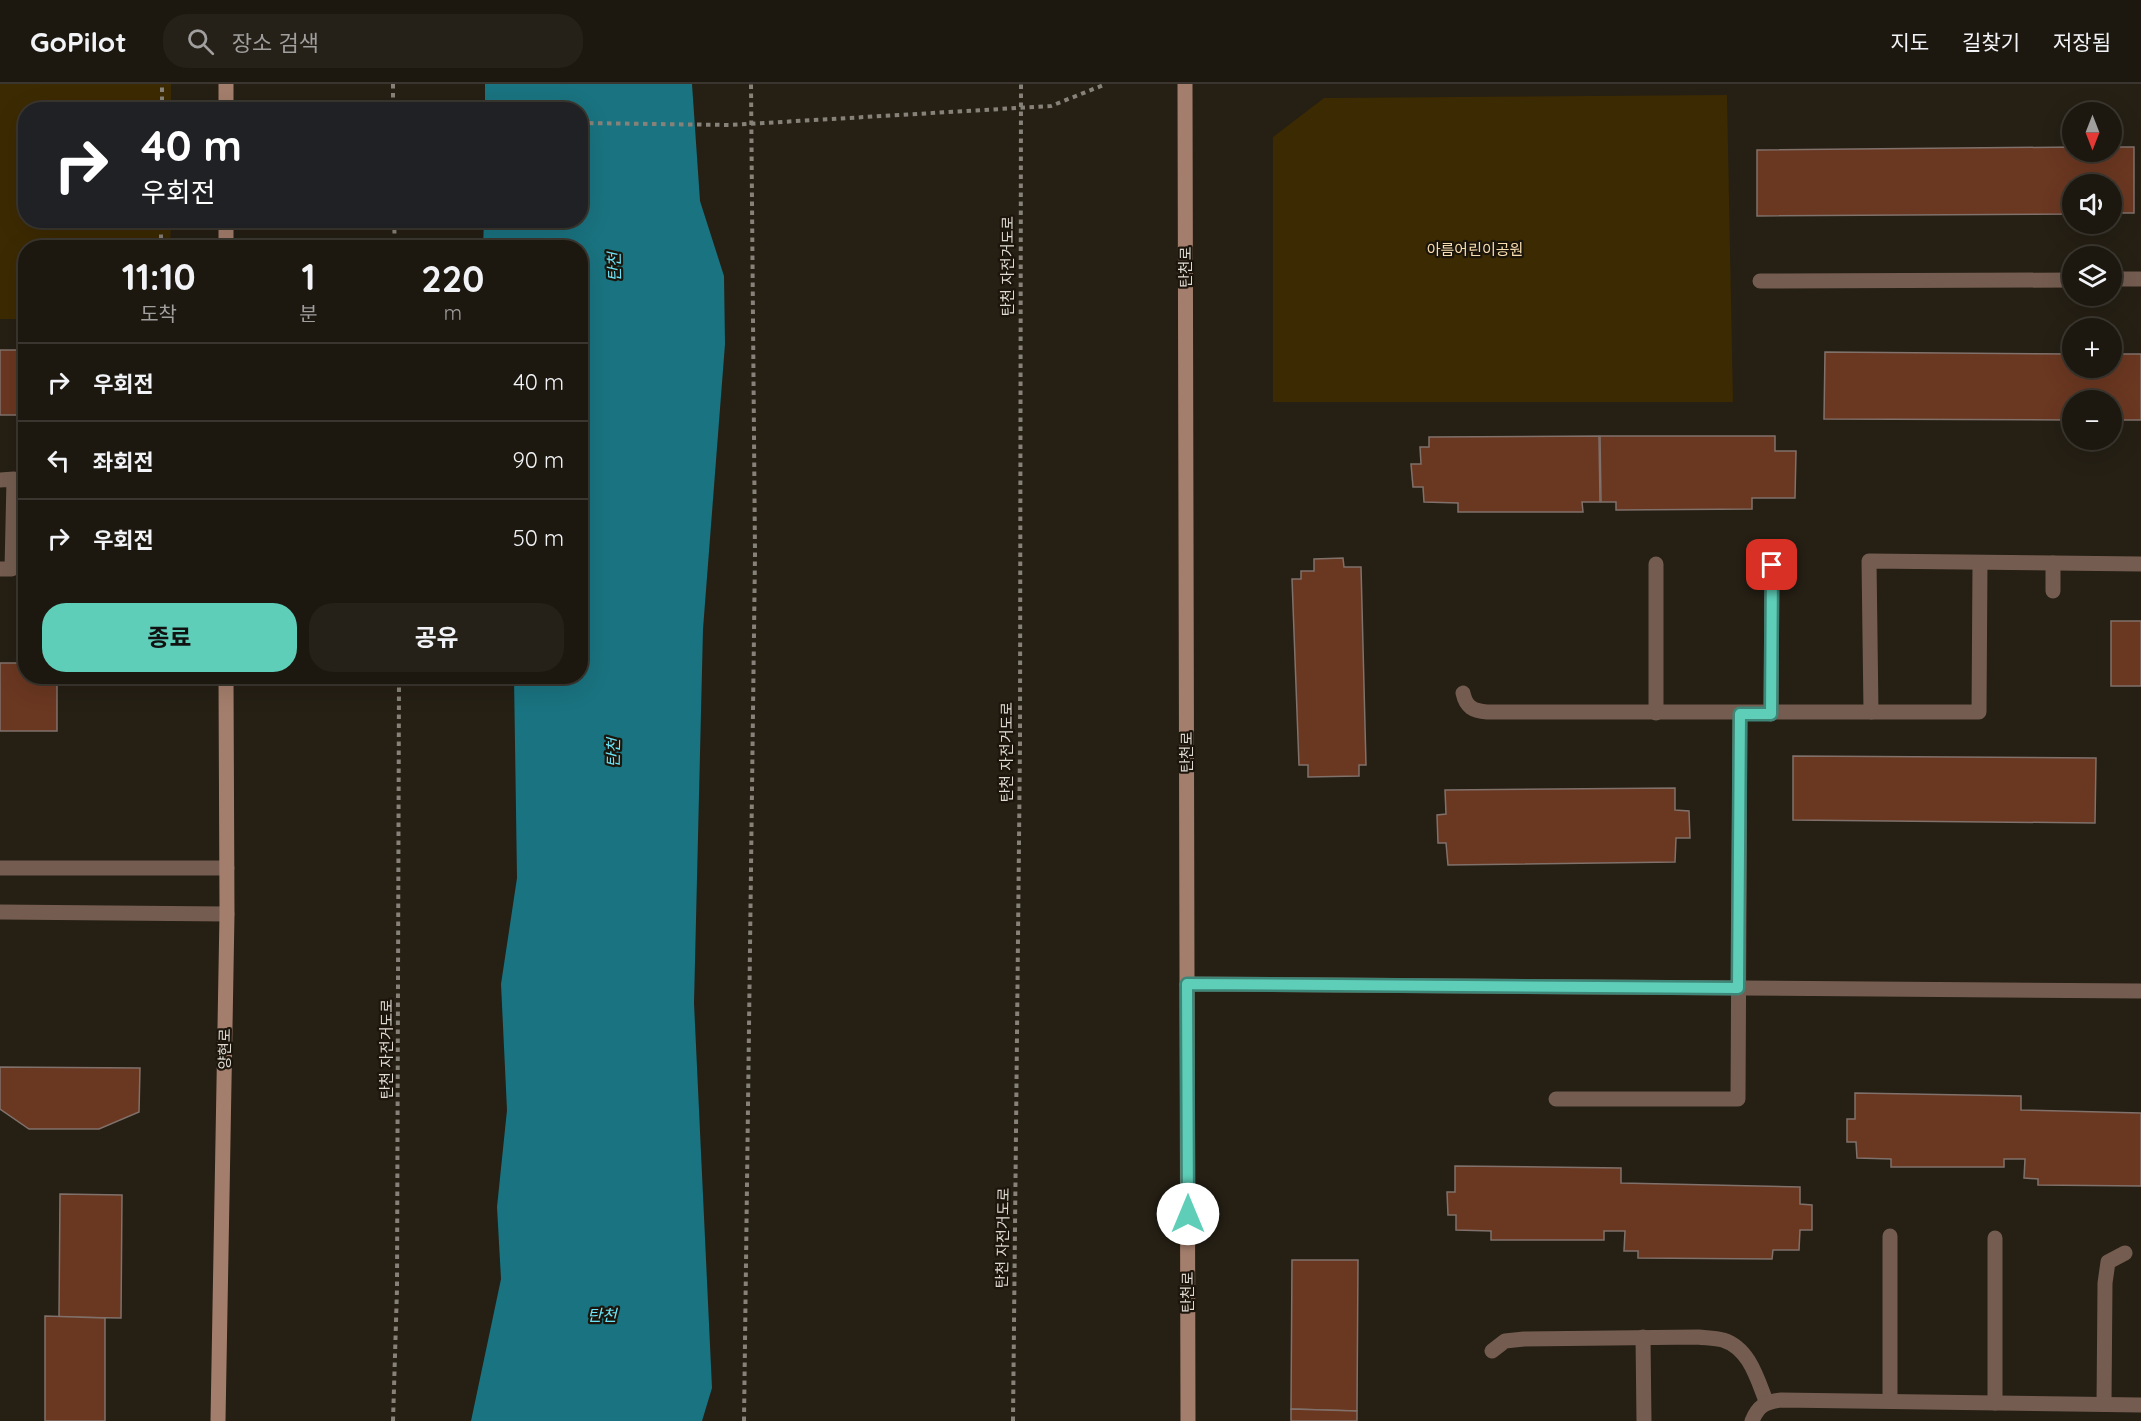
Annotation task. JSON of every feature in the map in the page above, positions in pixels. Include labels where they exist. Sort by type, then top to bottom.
[{"type":"main road","points":[[226,84],[226,102]]},
{"type":"main road","name":"탄천로","points":[[1185,84],[1188,1421]]},
{"type":"main road","name":"양현로","points":[[218,1421],[226,914],[226,684]]},
{"type":"lane","points":[[1760,281],[2062,279]]},
{"type":"lane","points":[[2122,279],[2141,279]]},
{"type":"lane","points":[[0,480],[14,479],[12,569],[0,569]]},
{"type":"lane","points":[[1871,712],[1869,561],[2141,564]]},
{"type":"lane","points":[[1463,693],[1465,704],[1475,711],[1740,714],[1979,712],[1980,563]]},
{"type":"lane","points":[[2053,563],[2053,591]]},
{"type":"lane","points":[[1656,564],[1656,713]]},
{"type":"lane","points":[[1771,714],[1772,565]]},
{"type":"lane","points":[[1556,1099],[1738,1099],[1740,714]]},
{"type":"lane","points":[[0,868],[226,868]]},
{"type":"lane","points":[[0,912],[226,914]]},
{"type":"lane","points":[[1187,984],[2141,991]]},
{"type":"lane","points":[[1890,1236],[1890,1401]]},
{"type":"lane","points":[[1995,1238],[1995,1403]]},
{"type":"lane","points":[[2104,1404],[2105,1283],[2108,1262],[2125,1253]]},
{"type":"lane","points":[[1643,1337],[1644,1421]]},
{"type":"lane","points":[[1492,1351],[1505,1341],[1524,1338],[1698,1337],[1723,1340],[1743,1351],[1766,1401]]},
{"type":"lane","points":[[1752,1421],[1756,1412],[1766,1401],[1781,1400],[2141,1405]]},
{"type":"path","points":[[162,84],[162,102]]},
{"type":"path","points":[[393,84],[393,102]]},
{"type":"path","points":[[744,1421],[755,554],[751,84]]},
{"type":"path","name":"탄천 자전거도로","points":[[1013,1421],[1020,744],[1021,84]]},
{"type":"path","points":[[588,123],[730,125],[1050,106],[1106,84]]},
{"type":"path","name":"탄천 자전거도로","points":[[393,1421],[397,1350],[399,684]]},
{"type":"green space","points":[[0,84],[171,84],[171,102],[18,102],[18,228],[171,228],[170,240],[18,240],[18,319],[0,319]]},
{"type":"green space","name":"아름어린이공원","points":[[1727,95],[1733,402],[1273,402],[1273,137],[1324,98]]},
{"type":"water","name":"탄천","points":[[485,84],[692,84],[700,201],[724,276],[725,344],[703,629],[694,1003],[712,1388],[702,1421],[471,1421],[501,1279],[497,1207],[507,1110],[501,984],[517,878],[514,684],[588,684],[588,240],[483,240],[484,228],[588,228],[588,102],[485,102]]},
{"type":"building","points":[[2062,147],[2062,162],[2122,162],[2122,147],[2134,147],[2134,213],[2122,213],[2122,174],[2062,174],[2062,214],[1757,216],[1757,150]]},
{"type":"building","points":[[0,350],[18,350],[18,415],[0,415]]},
{"type":"building","points":[[1825,352],[2062,354],[2062,378],[2122,378],[2122,354],[2141,354],[2141,420],[2122,420],[2122,390],[2062,390],[2062,420],[1824,419]]},
{"type":"building","points":[[1599,436],[1600,502],[1582,502],[1583,512],[1458,512],[1458,503],[1424,502],[1423,487],[1413,487],[1411,464],[1421,464],[1420,447],[1429,447],[1429,437]]},
{"type":"building","points":[[1600,436],[1775,436],[1775,451],[1796,451],[1795,498],[1752,498],[1752,509],[1616,510],[1616,502],[1601,502]]},
{"type":"building","points":[[1343,558],[1344,567],[1361,567],[1366,765],[1359,765],[1359,776],[1308,777],[1308,765],[1299,765],[1292,579],[1301,579],[1301,571],[1314,571],[1314,559]]},
{"type":"building","points":[[2111,621],[2141,621],[2141,686],[2111,686]]},
{"type":"building","points":[[0,663],[18,663],[18,684],[57,684],[57,731],[0,731]]},
{"type":"building","points":[[1793,756],[2096,758],[2095,823],[1793,820]]},
{"type":"building","points":[[1675,788],[1675,810],[1689,811],[1690,838],[1676,838],[1675,862],[1448,865],[1446,843],[1438,843],[1437,815],[1446,814],[1445,790]]},
{"type":"building","points":[[0,1067],[140,1068],[139,1112],[99,1129],[29,1129],[0,1109]]},
{"type":"building","points":[[1855,1093],[2021,1096],[2021,1110],[2141,1113],[2141,1186],[2038,1185],[2038,1179],[2024,1178],[2025,1159],[2004,1159],[2004,1167],[1891,1167],[1891,1159],[1857,1158],[1856,1142],[1847,1142],[1847,1119],[1855,1119]]},
{"type":"building","points":[[1455,1166],[1621,1168],[1621,1183],[1800,1187],[1800,1204],[1812,1205],[1812,1230],[1800,1230],[1799,1250],[1773,1250],[1772,1259],[1638,1258],[1638,1251],[1624,1251],[1625,1231],[1604,1231],[1604,1240],[1491,1240],[1491,1231],[1456,1230],[1456,1215],[1448,1215],[1447,1192],[1455,1192]]},
{"type":"building","points":[[60,1194],[122,1195],[121,1318],[59,1317]]},
{"type":"building","points":[[1292,1260],[1358,1260],[1357,1411],[1291,1409]]},
{"type":"building","points":[[45,1316],[105,1318],[105,1421],[45,1421]]},
{"type":"building","points":[[1291,1409],[1357,1411],[1357,1421],[1291,1421]]},
{"type":"route","points":[[1188,1214],[1187,984],[1738,988],[1740,714],[1771,714],[1772,565]]}]
